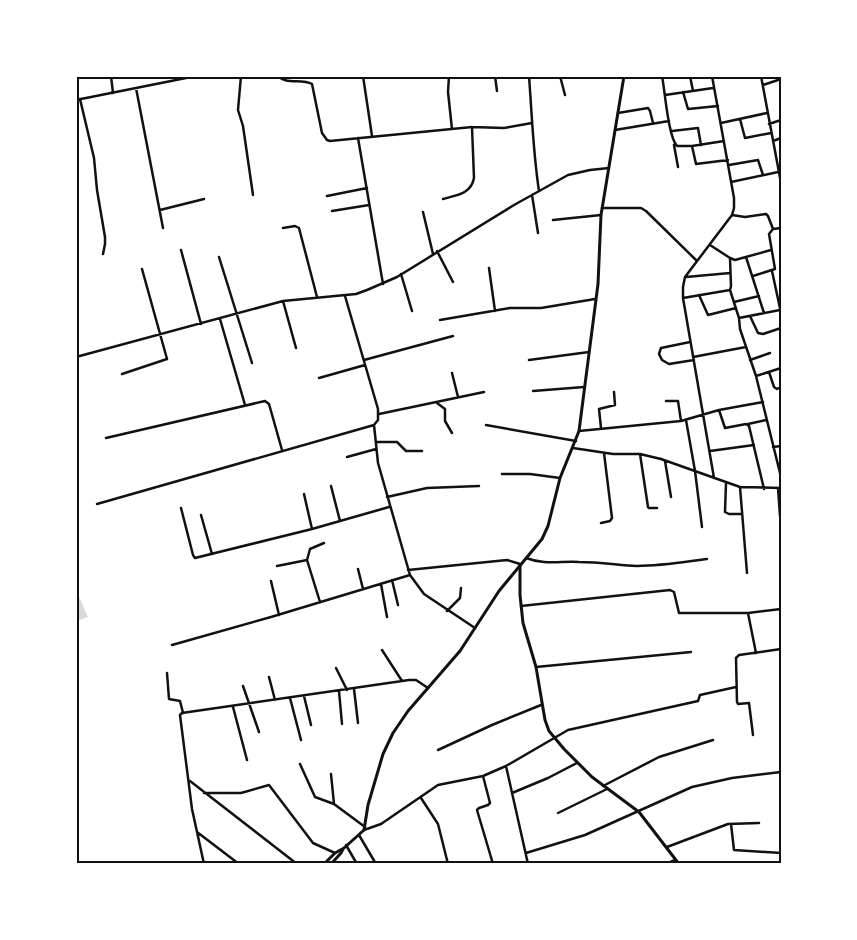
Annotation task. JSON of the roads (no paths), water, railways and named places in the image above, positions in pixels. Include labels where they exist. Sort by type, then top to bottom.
[{"type":"main road","points":[[324,864],[335,852],[345,847],[364,829],[368,805],[383,754],[393,733],[408,711],[452,661],[499,590],[544,535],[560,478],[579,431],[599,270],[601,215],[624,76]]},
{"type":"main road","points":[[520,564],[523,623],[536,667],[545,720],[555,738],[577,763],[603,786],[639,812],[679,864]]},
{"type":"main road","points":[[331,864],[345,847]]},
{"type":"street","points":[[111,76],[114,93]]},
{"type":"street","points":[[103,254],[105,236],[97,190],[96,171],[78,99],[114,93],[180,77],[196,76]]},
{"type":"street","points":[[241,76],[238,110],[244,126],[253,195]]},
{"type":"street","points":[[278,76],[285,81],[304,81],[312,84],[322,133],[330,141],[472,127],[504,128],[532,123]]},
{"type":"street","points":[[363,76],[372,136]]},
{"type":"street","points":[[449,76],[448,92],[452,129]]},
{"type":"street","points":[[495,76],[497,91]]},
{"type":"street","points":[[528,76],[534,160],[539,191]]},
{"type":"street","points":[[560,76],[565,95]]},
{"type":"street","points":[[662,76],[678,168]]},
{"type":"street","points":[[690,76],[693,91]]},
{"type":"street","points":[[712,76],[732,182],[734,208],[732,215],[685,277],[683,298],[714,478]]},
{"type":"street","points":[[761,76],[781,184]]},
{"type":"street","points":[[763,85],[781,79]]},
{"type":"street","points":[[136,88],[163,228]]},
{"type":"street","points":[[665,95],[714,88]]},
{"type":"street","points":[[682,92],[688,109],[718,106]]},
{"type":"street","points":[[618,113],[648,108],[653,123]]},
{"type":"street","points":[[721,123],[767,113]]},
{"type":"street","points":[[740,119],[745,138],[771,133]]},
{"type":"street","points":[[769,124],[781,120]]},
{"type":"street","points":[[615,130],[669,121]]},
{"type":"street","points":[[443,198],[465,192],[473,184],[472,127]]},
{"type":"street","points":[[672,131],[698,128],[702,145]]},
{"type":"street","points":[[358,138],[383,284]]},
{"type":"street","points":[[772,142],[781,138]]},
{"type":"street","points":[[674,143],[679,147],[724,141]]},
{"type":"street","points":[[692,146],[696,164],[728,160]]},
{"type":"street","points":[[728,165],[758,160],[763,175]]},
{"type":"street","points":[[76,357],[284,302],[345,295],[367,290],[401,274],[532,195],[568,176],[584,171],[609,168]]},
{"type":"street","points":[[732,182],[778,172]]},
{"type":"street","points":[[327,196],[366,188]]},
{"type":"street","points":[[532,195],[538,233]]},
{"type":"street","points":[[160,210],[204,199]]},
{"type":"street","points":[[332,211],[369,205]]},
{"type":"street","points":[[602,208],[641,208],[697,261]]},
{"type":"street","points":[[423,212],[433,254]]},
{"type":"street","points":[[732,215],[745,217],[766,214],[773,229]]},
{"type":"street","points":[[553,220],[601,215]]},
{"type":"street","points":[[283,228],[295,226],[299,228],[317,297]]},
{"type":"street","points":[[739,318],[780,312],[772,271],[775,268],[769,234],[773,229],[781,228]]},
{"type":"street","points":[[710,245],[734,260],[771,250]]},
{"type":"street","points":[[181,250],[201,324]]},
{"type":"street","points":[[437,252],[453,282]]},
{"type":"street","points":[[219,257],[252,362]]},
{"type":"street","points":[[746,257],[764,313]]},
{"type":"street","points":[[730,258],[730,290],[739,318],[740,329],[756,376],[781,477]]},
{"type":"street","points":[[489,268],[495,311]]},
{"type":"street","points":[[122,374],[167,359],[162,334],[142,269]]},
{"type":"street","points":[[753,276],[772,271]]},
{"type":"street","points":[[685,277],[730,273]]},
{"type":"street","points":[[401,274],[412,311]]},
{"type":"street","points":[[775,288],[781,286]]},
{"type":"street","points":[[683,298],[730,290]]},
{"type":"street","points":[[97,504],[374,424],[378,420],[379,414],[345,295]]},
{"type":"street","points":[[699,295],[708,315],[736,308]]},
{"type":"street","points":[[734,302],[758,296]]},
{"type":"street","points":[[440,320],[516,308],[541,308],[595,299]]},
{"type":"street","points":[[284,302],[296,348]]},
{"type":"street","points":[[750,316],[758,333],[763,334],[781,328]]},
{"type":"street","points":[[220,319],[245,405]]},
{"type":"street","points":[[364,360],[453,336]]},
{"type":"street","points":[[690,342],[661,348],[659,354],[662,360],[669,364],[746,347]]},
{"type":"street","points":[[529,360],[590,352]]},
{"type":"street","points":[[750,360],[770,353]]},
{"type":"street","points":[[319,378],[365,365]]},
{"type":"street","points":[[756,376],[781,368]]},
{"type":"street","points":[[769,372],[774,387],[777,389],[781,387]]},
{"type":"street","points":[[452,373],[458,397]]},
{"type":"street","points":[[532,391],[584,387]]},
{"type":"street","points":[[379,414],[484,392]]},
{"type":"street","points":[[601,428],[599,409],[615,405],[614,392]]},
{"type":"street","points":[[106,438],[267,401],[282,450]]},
{"type":"street","points":[[666,401],[678,401],[681,421]]},
{"type":"street","points":[[436,402],[445,409],[445,420],[452,433]]},
{"type":"street","points":[[579,431],[681,421],[719,410],[763,402]]},
{"type":"street","points":[[719,410],[725,428],[766,420]]},
{"type":"street","points":[[686,420],[696,471],[702,527]]},
{"type":"street","points":[[374,424],[376,449],[387,497],[410,575],[424,594],[475,628]]},
{"type":"street","points":[[748,424],[764,489]]},
{"type":"street","points":[[486,425],[576,441]]},
{"type":"street","points":[[375,442],[397,442],[404,450],[422,451]]},
{"type":"street","points":[[710,451],[754,445]]},
{"type":"street","points":[[773,447],[781,446]]},
{"type":"street","points":[[572,448],[604,453],[640,454],[665,460],[740,487],[779,488],[780,516]]},
{"type":"street","points":[[347,457],[376,449]]},
{"type":"street","points":[[601,523],[610,521],[612,518],[604,453]]},
{"type":"street","points":[[640,454],[648,507],[658,508]]},
{"type":"street","points":[[665,460],[670,497]]},
{"type":"street","points":[[502,474],[530,474],[560,478]]},
{"type":"street","points":[[726,482],[725,512],[729,514],[742,514]]},
{"type":"street","points":[[331,486],[340,521]]},
{"type":"street","points":[[387,497],[427,488],[479,486]]},
{"type":"street","points":[[740,487],[746,573]]},
{"type":"street","points":[[304,494],[312,529]]},
{"type":"street","points":[[181,508],[194,558],[197,558],[390,507]]},
{"type":"street","points":[[201,514],[212,554]]},
{"type":"street","points":[[320,602],[306,560],[310,549],[324,543]]},
{"type":"street","points":[[526,558],[535,562],[582,562],[636,566],[707,559]]},
{"type":"street","points":[[276,566],[306,560]]},
{"type":"street","points":[[408,570],[507,560],[520,564]]},
{"type":"street","points":[[358,569],[363,589]]},
{"type":"street","points":[[172,645],[280,615],[410,575]]},
{"type":"street","points":[[392,580],[398,605]]},
{"type":"street","points":[[271,581],[280,615]]},
{"type":"street","points":[[381,584],[387,617]]},
{"type":"street","points":[[447,611],[460,598],[461,588]]},
{"type":"street","points":[[521,606],[670,590],[674,592],[679,613],[682,614],[748,614],[781,609]]},
{"type":"street","points":[[748,614],[756,653]]},
{"type":"street","points":[[753,735],[750,705],[747,703],[737,703],[737,656],[781,649]]},
{"type":"street","points":[[382,650],[402,681]]},
{"type":"street","points":[[536,667],[691,652]]},
{"type":"street","points":[[336,668],[347,690]]},
{"type":"street","points":[[168,673],[168,699],[180,701],[183,713],[180,717],[196,831],[204,864]]},
{"type":"street","points":[[269,677],[275,700]]},
{"type":"street","points":[[183,713],[402,681],[416,680],[428,688]]},
{"type":"street","points":[[244,686],[259,732]]},
{"type":"street","points":[[300,764],[315,797],[334,804],[364,829],[381,824],[438,784],[483,776],[506,766],[568,730],[698,701],[700,695],[736,687]]},
{"type":"street","points":[[354,688],[358,723]]},
{"type":"street","points":[[339,691],[342,724]]},
{"type":"street","points":[[304,696],[311,725]]},
{"type":"street","points":[[290,698],[301,740]]},
{"type":"street","points":[[438,750],[541,705]]},
{"type":"street","points":[[233,707],[247,760]]},
{"type":"street","points":[[603,786],[659,757],[714,740]]},
{"type":"street","points":[[512,793],[577,763]]},
{"type":"street","points":[[506,766],[528,864]]},
{"type":"street","points":[[526,853],[585,835],[639,812],[676,793],[713,781],[781,772]]},
{"type":"street","points":[[331,774],[334,804]]},
{"type":"street","points":[[483,776],[490,803],[477,810],[494,864]]},
{"type":"street","points":[[189,780],[297,864]]},
{"type":"street","points":[[204,793],[242,793],[269,785],[313,843],[335,852]]},
{"type":"street","points":[[558,813],[607,789]]},
{"type":"street","points":[[420,798],[438,824],[448,864]]},
{"type":"street","points":[[666,847],[731,824],[759,823]]},
{"type":"street","points":[[731,824],[732,848],[736,852],[781,853]]},
{"type":"street","points":[[196,831],[239,864]]},
{"type":"street","points":[[359,835],[376,864]]},
{"type":"street","points":[[345,847],[357,864]]},
{"type":"street","points":[[666,864],[675,860]]}]
